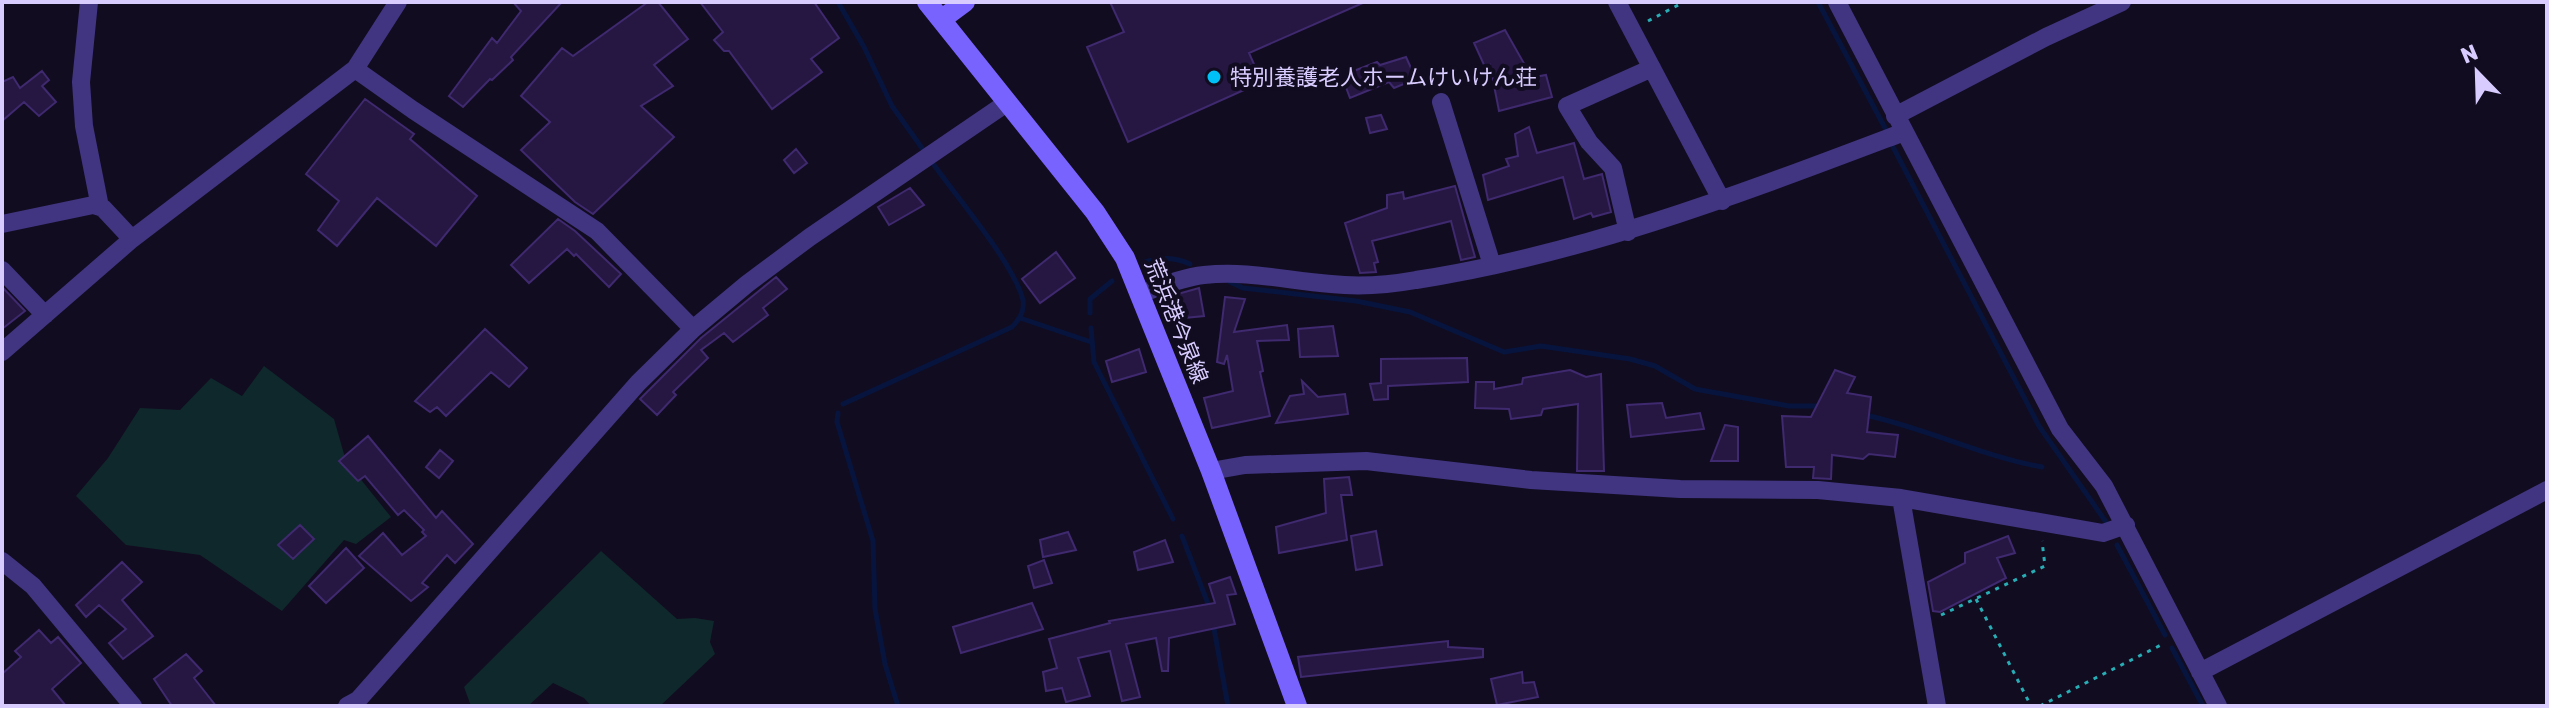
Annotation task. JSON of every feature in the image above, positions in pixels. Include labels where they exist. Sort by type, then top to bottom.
[{"type":"main road","name":"荒浜港今泉線","points":[[927,2],[1110,232],[1125,258],[1211,471],[1297,706]]},
{"type":"main road","points":[[942,19],[965,2]]},
{"type":"street","points":[[89,2],[81,82],[84,126],[100,207]]},
{"type":"street","points":[[2,352],[132,239],[355,69],[398,2]]},
{"type":"street","points":[[1617,2],[1722,201]]},
{"type":"street","points":[[1837,2],[2060,429],[2104,486],[2218,706]]},
{"type":"street","points":[[1140,294],[1202,275],[1246,273],[1331,284],[1365,285],[1415,281],[1628,232],[1722,201],[1900,124],[2046,37],[2122,2]]},
{"type":"street","points":[[1628,232],[1613,168],[1589,142],[1567,106],[1652,68]]},
{"type":"street","points":[[355,69],[597,231],[693,329]]},
{"type":"street","points":[[347,706],[358,700],[638,383],[693,329],[729,297],[810,237],[1008,102]]},
{"type":"street","points":[[1441,102],[1492,265]]},
{"type":"street","points":[[2,224],[93,205],[100,207],[132,239]]},
{"type":"street","points":[[2,270],[45,315]]},
{"type":"street","points":[[1211,471],[1245,465],[1366,461],[1531,480],[1680,489],[1818,490],[1901,498],[2103,533],[2126,525]]},
{"type":"street","points":[[2200,672],[2547,490]]},
{"type":"street","points":[[1901,498],[1937,706]]},
{"type":"street","points":[[2,561],[33,586],[133,706]]},
{"type":"path","points":[[1631,29],[1684,2]]},
{"type":"path","points":[[1923,624],[2045,566],[2041,524]]},
{"type":"path","points":[[1976,599],[2031,706]]},
{"type":"path","points":[[2040,706],[2182,635]]},
{"type":"green space","points":[[264,366],[334,419],[346,461],[391,517],[356,544],[344,540],[282,611],[200,555],[126,545],[76,496],[108,458],[140,408],[180,410],[211,378],[242,396]]},
{"type":"green space","points":[[601,551],[677,619],[714,621],[710,642],[715,654],[660,706],[591,706],[584,698],[553,683],[528,706],[471,706],[464,687]]},
{"type":"building","points":[[513,2],[562,2],[511,57],[513,60],[463,107],[449,96],[492,38],[497,43],[521,11]]},
{"type":"building","points":[[648,2],[658,2],[688,39],[654,65],[673,86],[641,106],[674,137],[593,214],[575,202],[521,150],[550,122],[521,96],[562,48],[573,56]]},
{"type":"building","points":[[700,2],[814,2],[839,38],[811,59],[822,72],[772,109],[729,51],[724,51],[714,40],[723,32]]},
{"type":"building","name":"特別養護老人ホームけいけん荘","points":[[1110,2],[1365,2],[1249,53],[1262,82],[1128,142],[1087,47],[1124,32]]},
{"type":"building","points":[[1505,30],[1526,67],[1531,66],[1534,77],[1546,75],[1552,97],[1499,111],[1490,65],[1485,67],[1474,43]]},
{"type":"building","points":[[1406,57],[1416,79],[1394,88],[1389,82],[1350,98],[1344,82],[1350,79],[1351,72],[1377,62],[1380,65]]},
{"type":"building","points":[[42,71],[49,80],[42,86],[56,102],[39,116],[24,102],[2,121],[2,82],[13,77],[20,88]]},
{"type":"building","points":[[365,99],[414,134],[410,139],[477,196],[436,246],[377,198],[337,246],[318,230],[339,201],[306,174]]},
{"type":"building","points":[[1381,115],[1387,129],[1370,133],[1366,118]]},
{"type":"building","points":[[1529,127],[1537,153],[1574,143],[1584,179],[1602,174],[1611,212],[1593,217],[1591,213],[1574,219],[1563,177],[1488,200],[1483,175],[1509,166],[1506,159],[1518,156],[1515,134]]},
{"type":"building","points":[[796,149],[807,163],[794,173],[784,160]]},
{"type":"building","points":[[1455,186],[1475,257],[1461,260],[1451,221],[1372,241],[1378,262],[1374,263],[1376,272],[1360,273],[1345,223],[1387,208],[1387,195],[1403,192],[1404,199]]},
{"type":"building","points":[[910,188],[924,205],[889,225],[878,207]]},
{"type":"building","points":[[558,219],[621,274],[609,287],[567,249],[529,283],[511,265]]},
{"type":"building","points":[[1056,252],[1075,278],[1040,303],[1022,279]]},
{"type":"building","points":[[776,277],[787,289],[763,308],[768,315],[733,342],[724,333],[701,350],[708,358],[673,392],[676,395],[657,415],[640,399],[701,338]]},
{"type":"building","points":[[2,287],[25,311],[2,329]]},
{"type":"building","points":[[1199,288],[1204,316],[1164,320],[1160,299]]},
{"type":"building","points":[[1225,297],[1245,299],[1234,332],[1287,325],[1289,340],[1257,341],[1270,416],[1212,428],[1204,398],[1233,391],[1227,355],[1224,364],[1217,362]]},
{"type":"building","points":[[1333,326],[1338,356],[1300,357],[1298,329]]},
{"type":"building","points":[[485,329],[527,368],[509,387],[491,372],[446,416],[437,407],[430,412],[415,401]]},
{"type":"building","points":[[1139,349],[1146,372],[1112,382],[1106,361]]},
{"type":"building","points":[[1467,358],[1468,382],[1388,386],[1388,399],[1374,400],[1370,384],[1381,383],[1381,359]]},
{"type":"building","points":[[1570,370],[1586,377],[1601,374],[1604,471],[1577,471],[1578,404],[1543,409],[1541,415],[1511,419],[1509,409],[1475,408],[1476,382],[1494,382],[1494,389],[1522,384],[1523,378]]},
{"type":"building","points":[[1835,370],[1855,377],[1847,393],[1871,397],[1867,432],[1898,435],[1895,457],[1869,454],[1863,459],[1832,455],[1831,479],[1813,478],[1814,467],[1786,467],[1782,416],[1811,417]]},
{"type":"building","points":[[1302,381],[1318,397],[1345,394],[1348,414],[1276,423],[1290,396],[1304,394]]},
{"type":"building","points":[[1662,403],[1666,418],[1700,413],[1704,429],[1631,437],[1627,405]]},
{"type":"building","points":[[1725,425],[1738,427],[1738,461],[1711,461]]},
{"type":"building","points":[[368,436],[436,518],[442,511],[473,544],[455,563],[447,555],[422,583],[428,587],[411,601],[359,556],[383,533],[402,555],[426,536],[404,510],[398,515],[365,476],[358,481],[339,461]]},
{"type":"building","points":[[440,450],[453,461],[439,478],[426,467]]},
{"type":"building","points":[[1349,477],[1352,495],[1341,495],[1347,540],[1279,553],[1276,527],[1326,513],[1324,479]]},
{"type":"building","points":[[300,525],[314,539],[293,559],[278,545]]},
{"type":"building","points":[[1376,531],[1382,565],[1356,570],[1351,536]]},
{"type":"building","points":[[1068,532],[1076,550],[1043,557],[1040,540]]},
{"type":"building","points":[[2008,536],[2015,553],[1997,558],[2006,578],[1940,612],[1933,611],[1928,582],[1965,563],[1965,553]]},
{"type":"building","points":[[1165,540],[1173,562],[1138,570],[1134,552]]},
{"type":"building","points":[[346,548],[364,568],[326,603],[309,586]]},
{"type":"building","points":[[1044,560],[1052,583],[1034,588],[1028,566]]},
{"type":"building","points":[[122,562],[142,582],[122,600],[153,636],[123,659],[109,643],[126,629],[99,605],[86,617],[76,605]]},
{"type":"building","points":[[1230,577],[1236,594],[1227,595],[1235,624],[1169,638],[1168,671],[1162,671],[1156,638],[1126,644],[1140,697],[1122,701],[1110,651],[1078,658],[1090,696],[1066,702],[1062,688],[1046,691],[1043,672],[1057,668],[1049,639],[1109,621],[1215,603],[1209,584]]},
{"type":"building","points":[[1032,603],[1043,629],[961,653],[953,627]]},
{"type":"building","points":[[39,630],[51,643],[58,637],[81,663],[52,689],[66,706],[2,706],[2,674],[21,657],[15,651]]},
{"type":"building","points":[[1448,641],[1448,647],[1483,649],[1483,657],[1301,677],[1298,657]]},
{"type":"building","points":[[186,654],[202,671],[194,678],[216,706],[172,706],[154,679]]},
{"type":"building","points":[[1522,672],[1523,683],[1534,682],[1538,697],[1497,705],[1491,679]]},
{"type":"waterway","points":[[838,2],[892,106],[922,148]]},
{"type":"waterway","points":[[1818,2],[1885,128]]},
{"type":"waterway","points":[[1893,147],[2039,426],[2106,522]]},
{"type":"waterway","points":[[843,404],[1012,327],[1022,312],[1023,300],[1009,268],[934,165]]},
{"type":"waterway","points":[[1145,262],[1168,258],[1190,264]]},
{"type":"waterway","points":[[1090,313],[1090,299],[1112,281]]},
{"type":"waterway","points":[[1230,282],[1243,288],[1356,301],[1410,312],[1504,352],[1541,346],[1630,359],[1655,366],[1695,389],[1789,406],[1820,406]]},
{"type":"waterway","points":[[1020,318],[1091,342]]},
{"type":"waterway","points":[[1091,328],[1094,362],[1173,519]]},
{"type":"waterway","points":[[838,413],[837,422],[873,541],[875,609],[885,664],[898,706]]},
{"type":"waterway","points":[[1865,415],[2042,467]]},
{"type":"waterway","points":[[1182,536],[1210,609]]},
{"type":"waterway","points":[[2117,545],[2165,635]]},
{"type":"waterway","points":[[1213,623],[1228,706]]},
{"type":"waterway","points":[[2172,648],[2203,706]]},
{"type":"place","name":"特別養護老人ホームけいけん荘","points":[[1214,77]]}]
